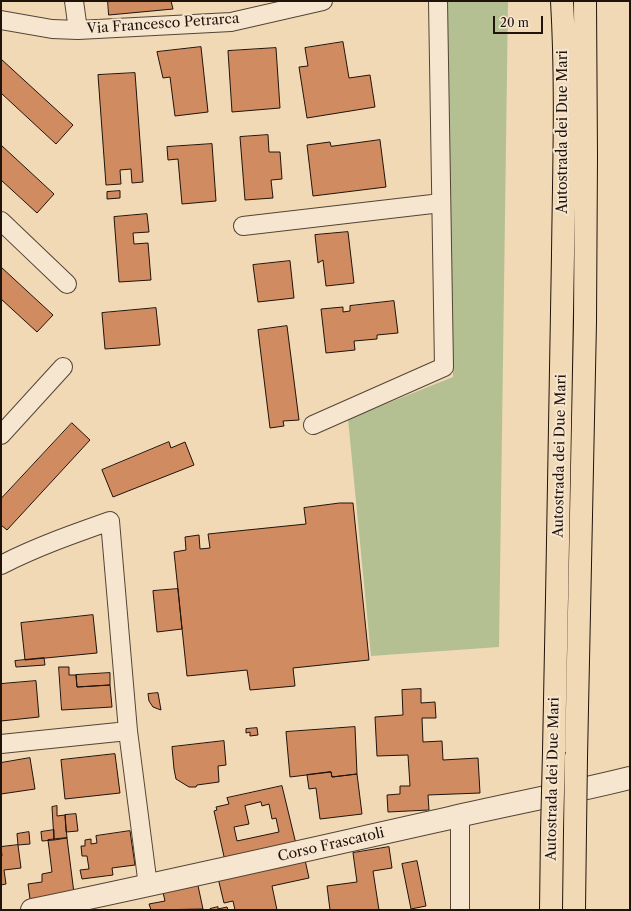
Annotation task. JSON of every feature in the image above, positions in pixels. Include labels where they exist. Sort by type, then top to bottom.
[{"type":"highway","name":"Autostrada dei Due Mari","points":[[551,910],[562,362],[564,142],[562,1]]},
{"type":"highway","name":"Autostrada dei Due Mari","points":[[574,910],[585,322],[585,1]]},
{"type":"street","points":[[74,1],[78,30]]},
{"type":"street","name":"Via Francesco Petrarca","points":[[1,20],[52,29],[78,30],[231,22],[323,1]]},
{"type":"street","points":[[313,425],[444,367],[438,1]]},
{"type":"street","points":[[243,226],[441,203]]},
{"type":"street","points":[[1,221],[67,284]]},
{"type":"street","points":[[2,431],[63,367]]},
{"type":"street","points":[[1,565],[23,554],[76,533],[110,522],[128,731],[148,886]]},
{"type":"street","points":[[1,744],[128,731]]},
{"type":"street","name":"Corso Frascatoli","points":[[32,910],[148,886],[460,815],[597,787],[630,778]]},
{"type":"street","points":[[460,815],[460,910]]},
{"type":"green space","points":[[447,1],[508,1],[499,647],[371,656],[348,419],[453,377]]},
{"type":"building","points":[[108,1],[171,1],[173,9],[109,15]]},
{"type":"building","points":[[343,42],[349,78],[370,75],[375,107],[307,118],[299,67],[308,66],[305,48]]},
{"type":"building","points":[[201,47],[208,112],[175,116],[170,77],[163,78],[157,52]]},
{"type":"building","points":[[276,48],[280,108],[232,112],[228,51]]},
{"type":"building","points":[[1,59],[73,125],[56,144],[1,93]]},
{"type":"building","points":[[135,73],[143,182],[132,183],[131,169],[120,170],[121,184],[106,185],[98,75]]},
{"type":"building","points":[[268,135],[269,152],[280,152],[282,179],[271,180],[273,198],[245,200],[240,137]]},
{"type":"building","points":[[380,140],[386,187],[313,196],[307,145],[330,142],[331,146]]},
{"type":"building","points":[[212,144],[216,201],[182,204],[178,159],[168,160],[167,147]]},
{"type":"building","points":[[1,145],[54,194],[37,213],[1,180]]},
{"type":"building","points":[[120,191],[120,198],[107,199],[107,192]]},
{"type":"building","points":[[147,214],[149,232],[133,233],[134,244],[148,243],[151,280],[119,282],[114,217]]},
{"type":"building","points":[[348,232],[354,283],[326,286],[323,260],[318,263],[315,235]]},
{"type":"building","points":[[290,261],[294,298],[258,302],[253,265]]},
{"type":"building","points":[[1,267],[53,315],[37,332],[1,299]]},
{"type":"building","points":[[394,301],[398,333],[377,335],[377,339],[354,341],[355,350],[326,353],[321,309],[343,307],[343,312],[350,311],[350,306]]},
{"type":"building","points":[[156,308],[160,345],[105,349],[102,313]]},
{"type":"building","points":[[287,326],[299,420],[283,421],[284,426],[270,428],[258,330]]},
{"type":"building","points":[[72,423],[90,440],[7,530],[1,525],[1,499]]},
{"type":"building","points":[[169,442],[171,448],[185,442],[194,465],[113,497],[102,470]]},
{"type":"building","points":[[340,503],[353,503],[369,660],[293,668],[295,686],[250,690],[247,670],[187,676],[174,552],[186,550],[185,537],[199,535],[200,549],[210,548],[208,534],[306,524],[304,508]]},
{"type":"building","points":[[178,589],[182,629],[157,632],[153,591]]},
{"type":"building","points":[[93,615],[97,653],[25,660],[21,623]]},
{"type":"building","points":[[44,658],[45,665],[16,667],[15,661]]},
{"type":"building","points":[[59,667],[69,667],[69,675],[76,675],[77,687],[110,685],[112,707],[62,710]]},
{"type":"building","points":[[110,673],[110,685],[77,687],[76,675]]},
{"type":"building","points":[[36,681],[39,717],[1,721],[1,684]]},
{"type":"building","points":[[421,689],[421,703],[435,702],[436,718],[422,718],[423,742],[442,741],[443,760],[478,758],[480,793],[428,795],[429,810],[388,812],[387,795],[400,794],[400,786],[410,786],[408,755],[377,756],[375,717],[403,715],[402,690]]},
{"type":"building","points":[[158,693],[161,710],[153,707],[149,701],[148,694]]},
{"type":"building","points":[[355,727],[357,774],[332,777],[331,772],[290,777],[286,732]]},
{"type":"building","points":[[257,728],[258,735],[250,736],[250,732],[246,733],[246,729]]},
{"type":"building","points":[[224,741],[226,765],[218,766],[219,782],[189,787],[176,779],[172,747]]},
{"type":"building","points":[[115,754],[120,793],[65,799],[61,760]]},
{"type":"building","points":[[30,758],[35,789],[1,794],[1,763]]},
{"type":"building","points":[[331,772],[332,777],[357,774],[362,814],[320,819],[316,788],[309,789],[307,775]]},
{"type":"building","points":[[282,786],[296,844],[225,861],[214,811],[217,810],[216,807],[229,804],[227,798]],"holes":[[[261,802],[262,806],[269,804],[272,819],[276,818],[279,832],[237,841],[234,827],[249,824],[245,806]]]},
{"type":"building","points":[[57,806],[57,816],[65,815],[67,838],[54,840],[52,807]]},
{"type":"building","points":[[76,814],[78,831],[66,832],[65,815]]},
{"type":"building","points":[[54,830],[54,840],[42,841],[41,832]]},
{"type":"building","points":[[130,831],[135,865],[112,868],[113,875],[82,879],[80,870],[89,869],[87,856],[82,856],[81,846],[85,846],[85,840],[91,839],[91,844],[97,843],[96,836]]},
{"type":"building","points":[[29,832],[30,844],[18,845],[17,834]]},
{"type":"building","points":[[67,838],[74,893],[30,899],[28,884],[42,882],[42,874],[52,872],[48,840]]},
{"type":"building","points":[[18,845],[21,868],[4,870],[6,884],[1,885],[1,847]]},
{"type":"building","points":[[389,847],[392,868],[373,871],[379,910],[330,910],[327,886],[357,882],[353,853]]},
{"type":"building","points":[[305,860],[309,878],[272,886],[277,910],[235,910],[233,901],[224,903],[218,878]]},
{"type":"building","points":[[417,861],[426,906],[411,909],[402,864]]},
{"type":"building","points":[[197,881],[203,909],[151,910],[149,904],[165,901],[162,888]]},
{"type":"building","points":[[218,907],[218,909],[227,907],[228,910],[210,910]]}]
